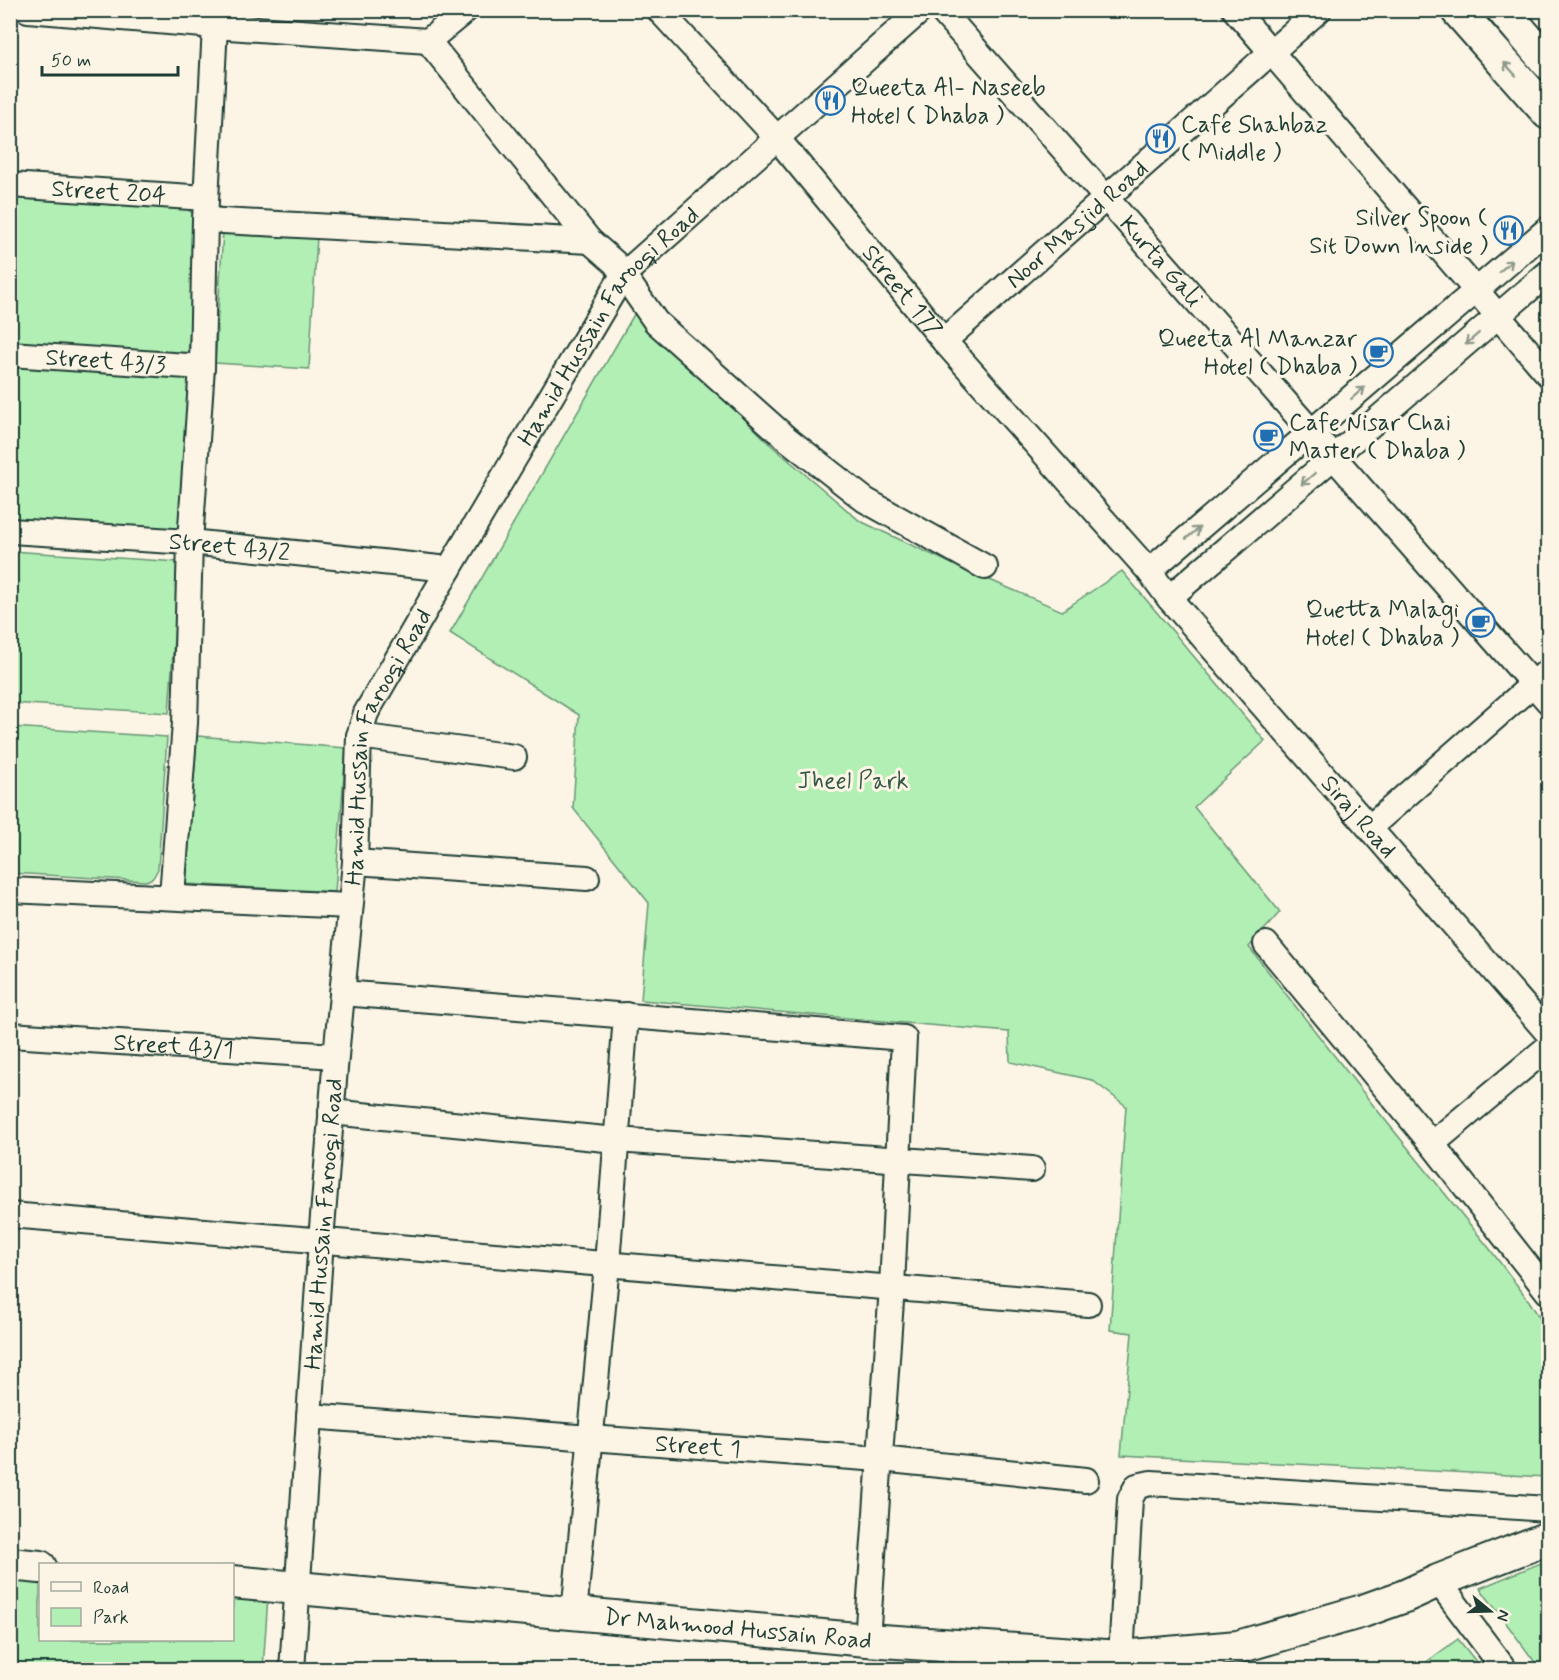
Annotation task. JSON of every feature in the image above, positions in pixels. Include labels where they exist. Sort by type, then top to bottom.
[{"type":"main road","points":[[1457,10],[1548,113]]},
{"type":"main road","points":[[1503,10],[1548,63]]},
{"type":"main road","name":"Dr Mahmood Hussain Road","points":[[234,1582],[1111,1661],[1238,1647],[1363,1611],[1548,1538]]},
{"type":"main road","points":[[10,1564],[39,1567]]},
{"type":"street","points":[[28,10],[207,21],[428,41],[466,10]]},
{"type":"street","name":"Street 177","points":[[659,10],[777,138],[944,341],[1149,571],[1169,598]]},
{"type":"street","name":"Hamid Hussain Farooqi Road","points":[[292,1670],[321,1240],[355,862],[359,736],[366,713],[623,275],[921,10]]},
{"type":"street","name":"Kurta Gali","points":[[941,10],[1334,457],[1544,685]]},
{"type":"street","points":[[1234,10],[1548,374]]},
{"type":"street","name":"Noor Masjid Road","points":[[944,341],[1319,10]]},
{"type":"street","points":[[172,896],[185,723],[190,542],[202,367],[207,21]]},
{"type":"street","points":[[428,41],[590,241],[615,263],[656,322],[786,438],[865,500],[986,567]]},
{"type":"street","name":"Street 204","points":[[10,185],[206,209],[590,241]]},
{"type":"street","points":[[1149,571],[1548,229]]},
{"type":"street","points":[[1169,598],[1548,273]]},
{"type":"street","name":"Street 43/3","points":[[10,354],[202,367]]},
{"type":"street","name":"Street 43/2","points":[[10,531],[190,542],[449,569]]},
{"type":"street","name":"Siraj Road","points":[[1169,598],[1548,1033]]},
{"type":"street","points":[[1370,827],[1544,685]]},
{"type":"street","points":[[359,736],[514,757]]},
{"type":"street","points":[[355,862],[587,878]]},
{"type":"street","points":[[10,890],[350,906]]},
{"type":"street","points":[[1266,944],[1432,1144],[1548,1292]]},
{"type":"street","points":[[342,993],[904,1038],[891,1287],[867,1640]]},
{"type":"street","points":[[574,1614],[607,1264],[626,1015]]},
{"type":"street","name":"Street 43/1","points":[[10,1035],[336,1056]]},
{"type":"street","points":[[1432,1144],[1545,1057]]},
{"type":"street","points":[[331,1112],[616,1140],[1032,1169]]},
{"type":"street","points":[[10,1215],[1089,1304]]},
{"type":"street","name":"Street 1","points":[[309,1416],[880,1459],[1086,1480]]},
{"type":"street","points":[[1111,1661],[1130,1498],[1137,1486],[1151,1483],[1548,1509]]},
{"type":"street","points":[[1438,1581],[1505,1670]]},
{"type":"green space","points":[[10,198],[187,209],[197,217],[188,358],[11,347]]},
{"type":"green space","points":[[223,230],[317,236],[309,369],[215,363]]},
{"type":"green space","name":"Jheel Park","points":[[636,311],[772,446],[860,521],[1062,611],[1122,571],[1265,741],[1194,807],[1280,912],[1249,947],[1489,1248],[1529,1301],[1548,1331],[1548,1477],[1121,1455],[1132,1333],[1110,1330],[1126,1106],[1092,1080],[1010,1062],[1009,1032],[641,1000],[649,903],[573,808],[579,715],[450,633]]},
{"type":"green space","points":[[10,363],[189,375],[178,531],[11,520]]},
{"type":"green space","points":[[10,551],[179,562],[169,713],[11,703]]},
{"type":"green space","points":[[11,727],[167,737],[158,869],[153,878],[146,881],[11,873]]},
{"type":"green space","points":[[197,736],[346,748],[335,892],[186,884]]},
{"type":"green space","points":[[1548,1560],[1548,1669],[1540,1669],[1480,1588]]},
{"type":"green space","points":[[10,1577],[39,1579],[39,1641],[234,1641],[234,1594],[268,1597],[263,1669],[11,1669]]},
{"type":"green space","points":[[1458,1639],[1482,1669],[1417,1669]]},
{"type":"place","name":"Queeta Al- Naseeb Hotel ( Dhaba )","points":[[830,101]]},
{"type":"place","name":"Cafe Shahbaz ( Middle )","points":[[1160,138]]},
{"type":"place","name":"Silver Spoon ( Sit Down Inside )","points":[[1509,231]]},
{"type":"place","name":"Queeta Al Manzar Hotel ( Dhaba )","points":[[1378,352]]},
{"type":"place","name":"Cafe Nisar Chai Master ( Dhaba )","points":[[1268,436]]},
{"type":"place","name":"Quetta Malagi Hotel ( Dhaba )","points":[[1480,623]]}]
